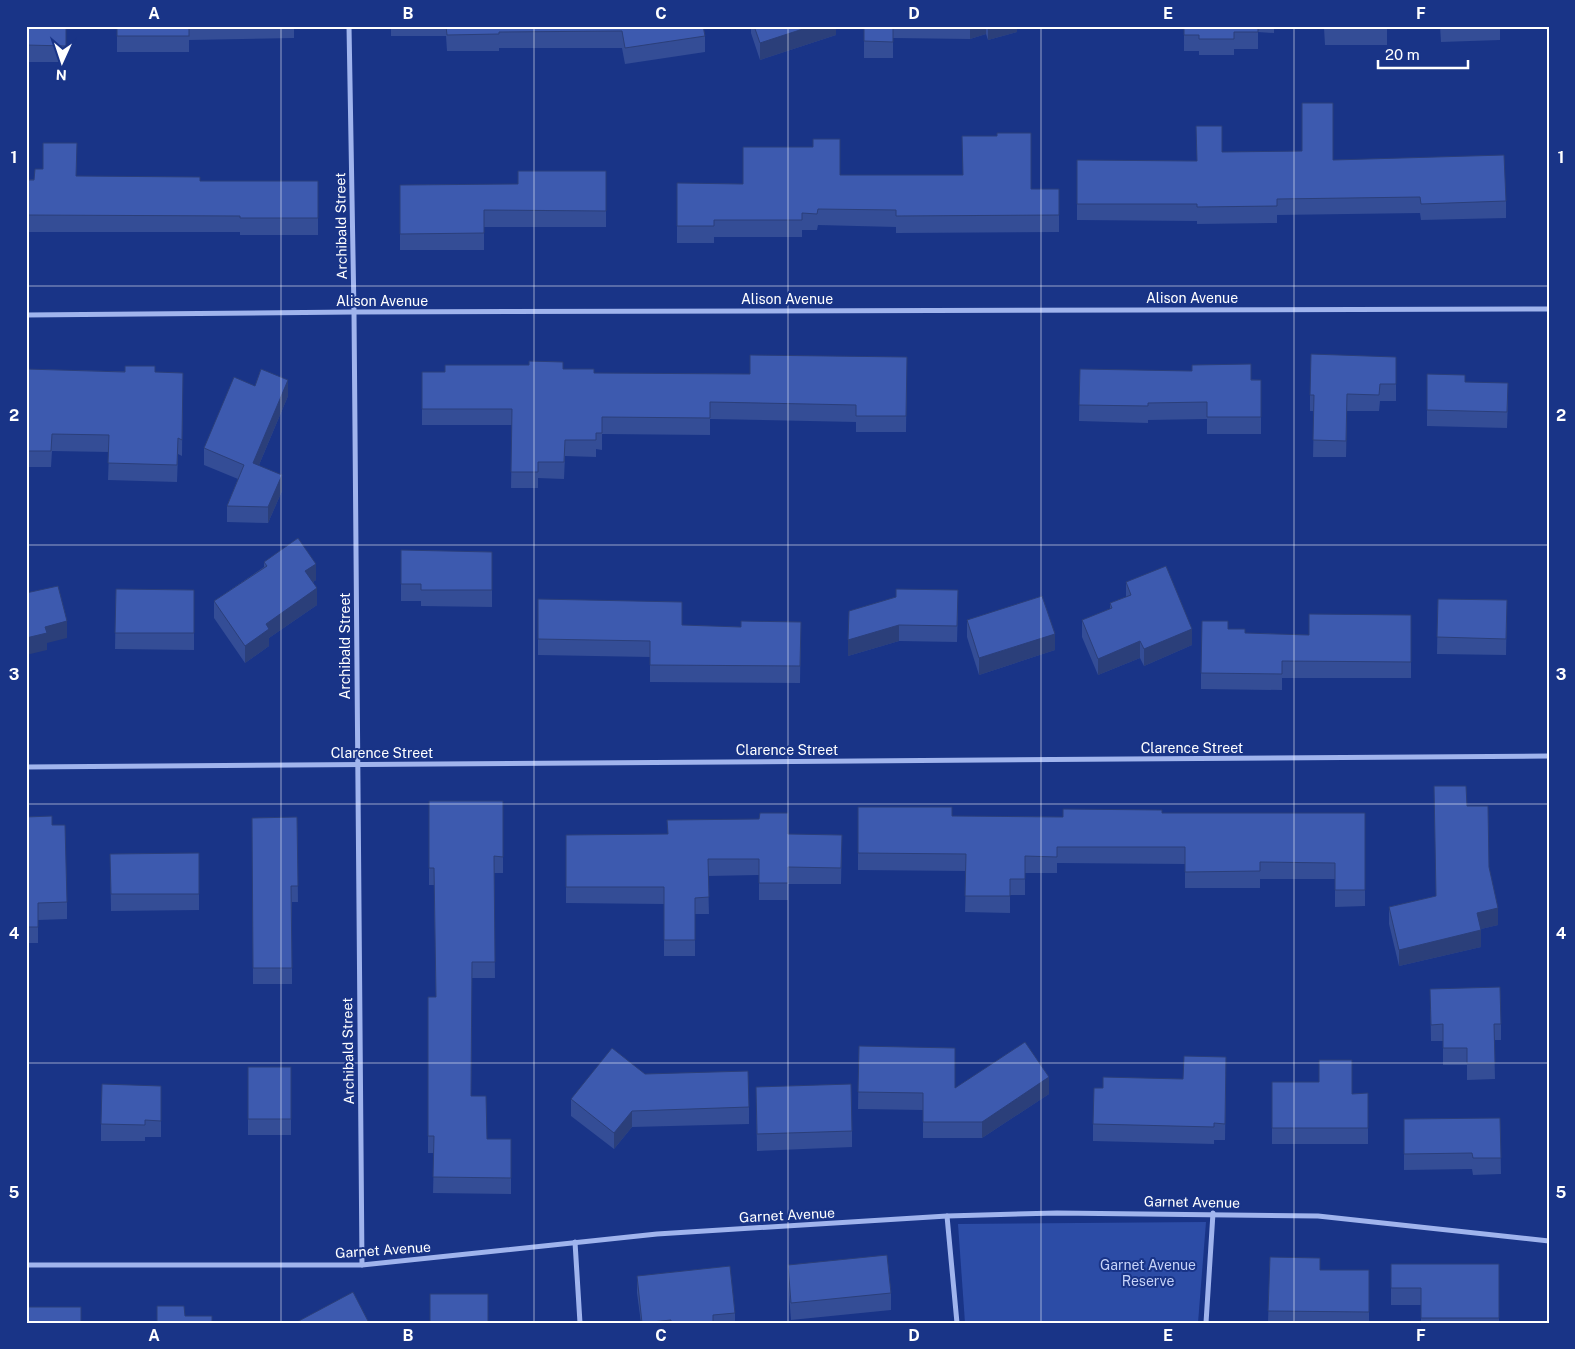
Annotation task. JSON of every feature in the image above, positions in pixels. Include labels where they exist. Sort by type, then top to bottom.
[{"type":"street","name":"Archibald Street","points":[[349,26],[354,312],[362,1265]]},
{"type":"street","name":"Alison Avenue","points":[[26,315],[354,312],[1549,309]]},
{"type":"street","name":"Clarence Street","points":[[26,767],[1549,756]]},
{"type":"street","name":"Garnet Avenue","points":[[26,1265],[362,1265],[657,1234],[947,1216],[1057,1212],[1318,1216],[1549,1241]]},
{"type":"street","points":[[1206,1323],[1213,1213]]},
{"type":"street","points":[[947,1216],[957,1323]]},
{"type":"street","points":[[576,1242],[580,1323]]},
{"type":"green space","name":"Garnet Avenue Reserve","points":[[1206,1222],[1198,1323],[965,1323],[958,1224]]},
{"type":"building","points":[[26,26],[66,26],[66,46],[26,45]]},
{"type":"building","points":[[117,26],[189,26],[189,36],[117,36]]},
{"type":"building","points":[[446,26],[703,26],[705,36],[625,48],[622,31],[499,32],[499,34],[447,35]]},
{"type":"building","points":[[754,26],[812,26],[760,43]]},
{"type":"building","points":[[864,26],[893,26],[893,42],[864,41]]},
{"type":"building","points":[[1184,26],[1258,26],[1258,32],[1234,32],[1234,39],[1199,39],[1199,35],[1184,35]]},
{"type":"building","points":[[1325,26],[1387,26],[1387,28],[1325,28]]},
{"type":"building","points":[[1302,103],[1333,103],[1333,160],[1504,155],[1506,201],[1421,204],[1420,197],[1277,199],[1277,206],[1197,207],[1197,204],[1077,204],[1077,160],[1197,161],[1196,126],[1222,126],[1222,152],[1302,151]]},
{"type":"building","points":[[997,133],[1031,133],[1031,189],[1059,189],[1059,215],[896,216],[896,210],[818,209],[817,214],[802,213],[802,220],[714,220],[714,226],[677,226],[677,183],[743,184],[743,147],[813,147],[813,139],[840,139],[840,175],[963,175],[962,136],[997,136]]},
{"type":"building","points":[[43,143],[77,143],[76,176],[200,177],[200,181],[318,181],[318,218],[26,215],[26,180],[34,180],[35,169],[43,169]]},
{"type":"building","points":[[518,171],[606,171],[606,211],[484,210],[484,233],[400,234],[400,185],[518,184]]},
{"type":"building","points":[[1311,354],[1396,357],[1396,384],[1380,384],[1379,395],[1347,394],[1346,441],[1313,440],[1314,395],[1310,395]]},
{"type":"building","points":[[750,355],[907,357],[906,416],[856,416],[856,405],[710,402],[710,418],[602,417],[602,433],[596,433],[596,440],[565,440],[564,462],[538,462],[538,472],[511,472],[512,409],[422,409],[422,372],[445,372],[445,365],[529,365],[529,361],[563,362],[563,369],[594,369],[594,373],[750,374]]},
{"type":"building","points":[[1251,364],[1251,380],[1261,380],[1261,417],[1207,417],[1207,402],[1148,403],[1148,406],[1079,405],[1080,369],[1192,371],[1192,365]]},
{"type":"building","points":[[125,366],[155,366],[155,372],[183,373],[182,440],[178,438],[177,465],[108,463],[109,435],[52,434],[51,451],[26,451],[26,369],[125,372]]},
{"type":"building","points":[[261,369],[288,380],[253,463],[282,475],[268,507],[227,506],[244,465],[204,448],[234,377],[255,386]]},
{"type":"building","points":[[1427,374],[1465,375],[1465,382],[1508,383],[1507,412],[1427,410]]},
{"type":"building","points":[[298,538],[316,564],[305,571],[317,588],[266,624],[269,629],[245,646],[214,601],[267,566],[264,562]]},
{"type":"building","points":[[401,550],[492,552],[492,590],[421,590],[421,584],[401,584]]},
{"type":"building","points":[[1166,566],[1192,629],[1144,649],[1140,641],[1098,659],[1082,620],[1112,608],[1110,603],[1131,595],[1126,582]]},
{"type":"building","points":[[58,586],[67,621],[45,627],[47,633],[26,638],[26,593]]},
{"type":"building","points":[[116,589],[194,590],[194,633],[115,633]]},
{"type":"building","points":[[896,589],[958,590],[957,626],[899,625],[848,640],[849,611],[896,597]]},
{"type":"building","points":[[1042,596],[1055,634],[979,658],[967,620]]},
{"type":"building","points":[[538,599],[682,602],[682,625],[741,627],[741,621],[801,622],[800,666],[650,665],[650,641],[538,639]]},
{"type":"building","points":[[1438,599],[1507,600],[1506,639],[1437,637]]},
{"type":"building","points":[[1309,614],[1411,615],[1411,662],[1282,661],[1282,674],[1201,673],[1202,621],[1228,621],[1228,629],[1245,629],[1245,633],[1309,635]]},
{"type":"building","points":[[1434,786],[1466,786],[1467,806],[1488,806],[1489,867],[1498,908],[1477,913],[1481,930],[1399,950],[1389,907],[1436,896]]},
{"type":"building","points":[[429,801],[503,801],[503,857],[494,856],[495,962],[472,962],[471,1096],[486,1096],[487,1139],[511,1139],[511,1178],[433,1177],[434,1136],[428,1136],[428,997],[436,997],[434,868],[429,868]]},
{"type":"building","points":[[858,807],[952,807],[952,816],[1063,817],[1063,809],[1162,810],[1162,813],[1365,813],[1365,890],[1335,890],[1335,863],[1260,862],[1260,871],[1185,872],[1185,847],[1057,847],[1057,857],[1025,856],[1025,879],[1010,879],[1010,896],[965,896],[966,854],[858,853]]},
{"type":"building","points":[[760,813],[788,813],[788,834],[842,835],[841,868],[788,867],[788,883],[759,883],[759,859],[708,859],[709,897],[695,898],[695,940],[664,940],[664,887],[566,887],[566,835],[668,834],[667,820],[759,819]]},
{"type":"building","points":[[52,816],[52,825],[65,825],[67,902],[38,903],[38,927],[26,927],[26,817]]},
{"type":"building","points":[[297,817],[298,886],[291,886],[292,968],[253,968],[252,818]]},
{"type":"building","points":[[199,853],[199,894],[111,894],[110,854]]},
{"type":"building","points":[[1500,987],[1501,1024],[1494,1024],[1495,1063],[1467,1063],[1467,1048],[1443,1048],[1443,1024],[1431,1025],[1430,989]]},
{"type":"building","points":[[1025,1042],[1049,1077],[982,1122],[923,1122],[923,1093],[858,1092],[859,1046],[955,1048],[955,1088]]},
{"type":"building","points":[[612,1048],[645,1074],[748,1071],[749,1107],[632,1111],[614,1133],[571,1099]]},
{"type":"building","points":[[1184,1056],[1226,1057],[1225,1124],[1214,1123],[1214,1127],[1093,1124],[1094,1088],[1103,1088],[1103,1077],[1183,1079]]},
{"type":"building","points":[[1319,1060],[1352,1060],[1352,1094],[1368,1093],[1368,1128],[1272,1128],[1272,1082],[1319,1082]]},
{"type":"building","points":[[248,1067],[291,1067],[291,1119],[248,1119]]},
{"type":"building","points":[[102,1084],[161,1086],[161,1121],[145,1120],[145,1125],[101,1124]]},
{"type":"building","points":[[851,1084],[852,1131],[757,1134],[756,1087]]},
{"type":"building","points":[[1500,1118],[1501,1158],[1473,1158],[1472,1153],[1404,1154],[1404,1119]]},
{"type":"building","points":[[887,1255],[891,1293],[791,1303],[788,1265]]},
{"type":"building","points":[[1270,1257],[1320,1258],[1320,1270],[1369,1270],[1369,1312],[1268,1311]]},
{"type":"building","points":[[1391,1264],[1499,1264],[1499,1318],[1421,1318],[1421,1288],[1391,1288]]},
{"type":"building","points":[[730,1266],[735,1313],[713,1315],[713,1323],[671,1323],[671,1320],[642,1323],[637,1276]]},
{"type":"building","points":[[353,1292],[369,1323],[295,1323]]},
{"type":"building","points":[[430,1294],[488,1294],[488,1323],[430,1323]]},
{"type":"building","points":[[157,1306],[184,1306],[185,1316],[212,1316],[212,1323],[157,1323]]},
{"type":"building","points":[[26,1307],[81,1307],[81,1323],[26,1323]]}]
